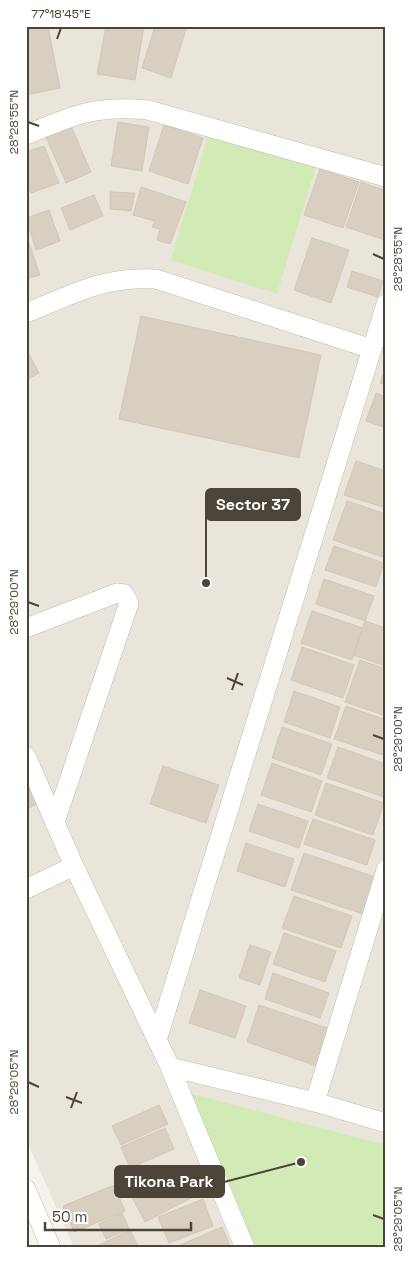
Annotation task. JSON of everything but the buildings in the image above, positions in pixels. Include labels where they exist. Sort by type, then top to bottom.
[{"type":"street","points":[[26,135],[80,113],[126,108],[148,110],[386,177]]},
{"type":"street","points":[[26,313],[104,282],[118,279],[156,279],[372,349]]},
{"type":"street","points":[[157,1040],[386,304]]},
{"type":"street","points":[[26,628],[117,593],[124,594],[129,603],[55,822]]},
{"type":"street","points":[[26,756],[74,866],[170,1067],[245,1248]]},
{"type":"street","points":[[26,889],[74,866]]},
{"type":"street","points":[[315,1102],[386,870]]},
{"type":"street","points":[[170,1067],[315,1102],[386,1123]]},
{"type":"street","points":[[26,1189],[51,1248]]},
{"type":"shaded area","points":[[26,26],[386,26],[386,1248],[74,1248],[26,1139]]},
{"type":"green space","points":[[209,133],[317,163],[277,294],[171,260]]},
{"type":"green space","points":[[185,1092],[386,1145],[386,1248],[253,1248]]},
{"type":"place","name":"Sector 37","points":[[206,583]]},
{"type":"place","name":"Tikona Park","points":[[301,1162]]}]
